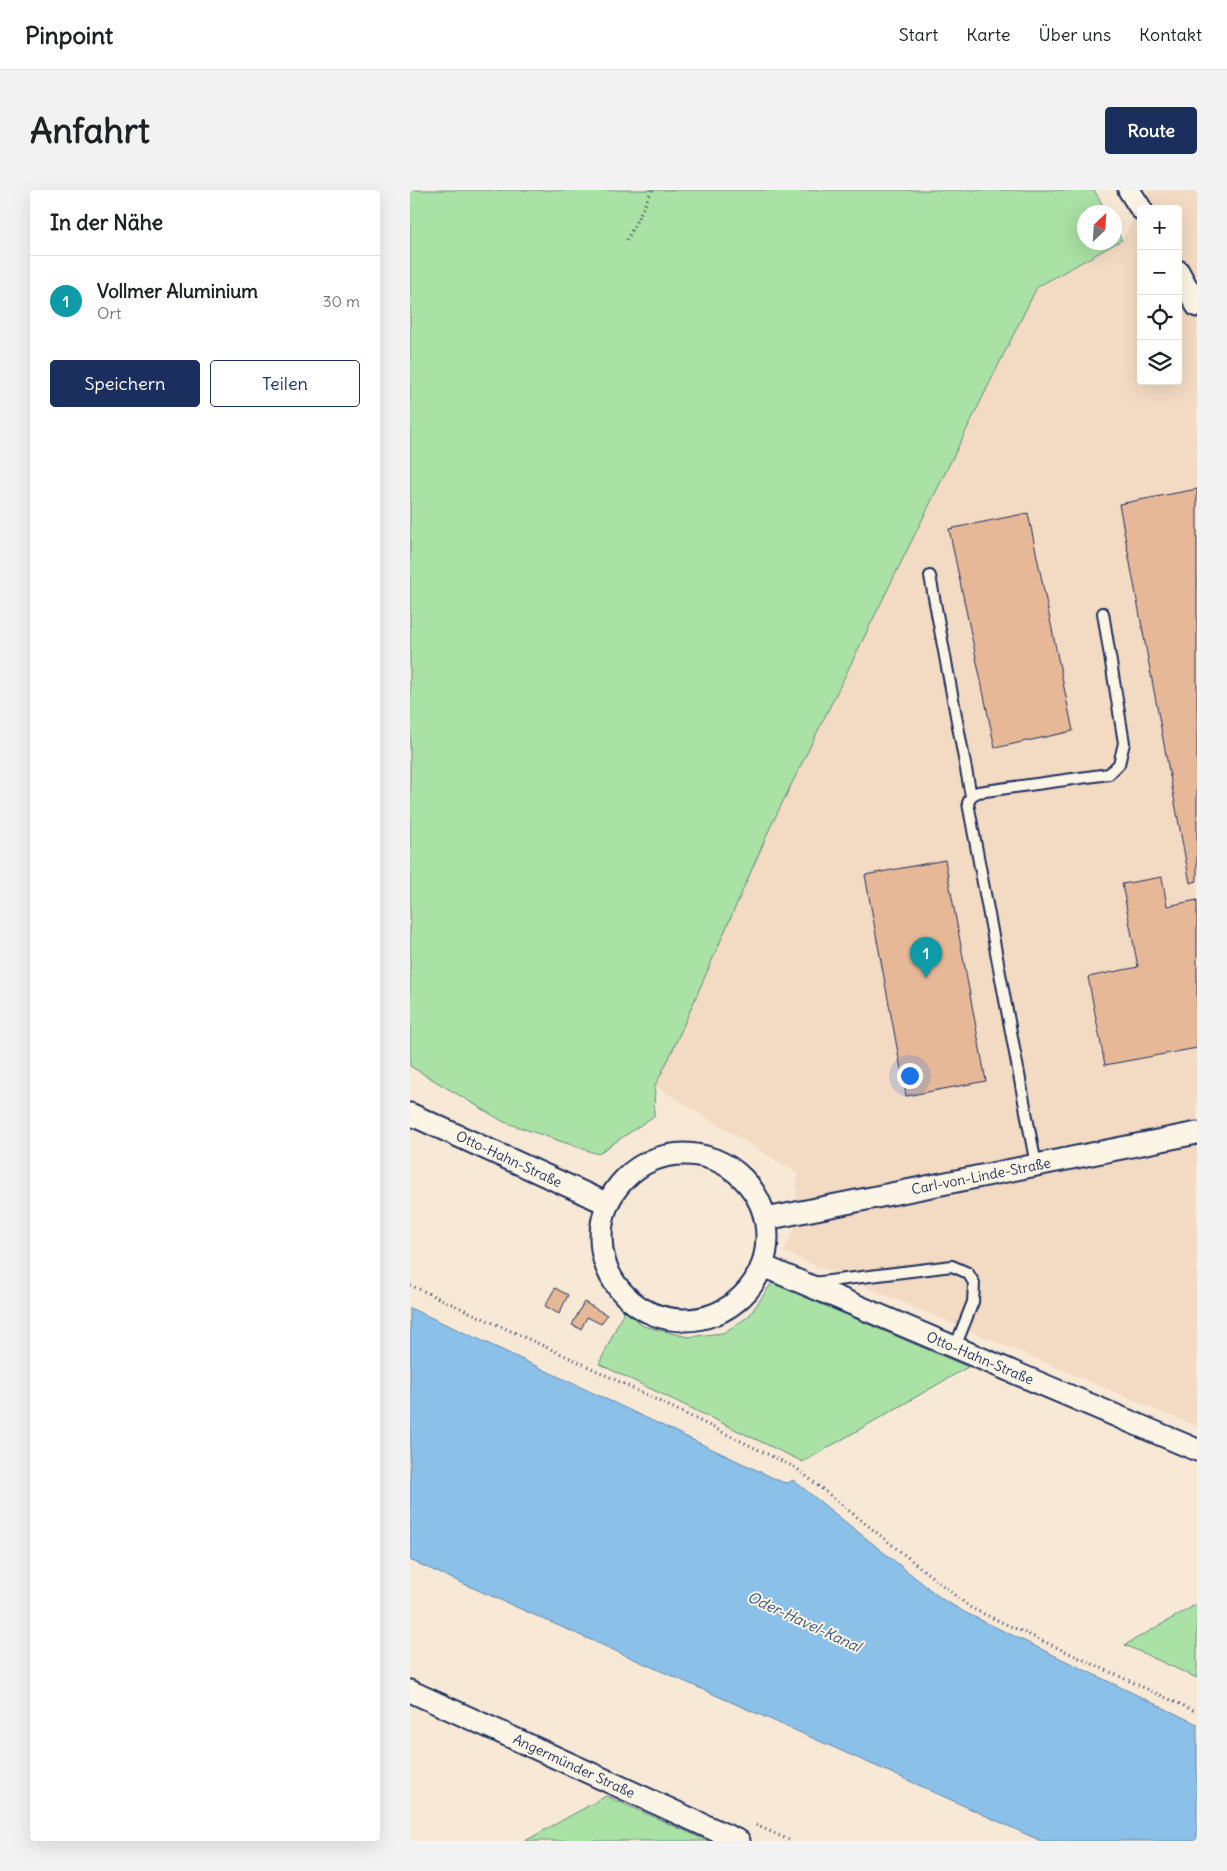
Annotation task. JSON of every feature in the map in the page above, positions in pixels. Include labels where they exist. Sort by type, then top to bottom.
[{"type":"street","points":[[1129,190],[1138,205]]},
{"type":"street","points":[[1182,278],[1197,306]]},
{"type":"street","name":"Otto-Hahn-Straße","points":[[410,1114],[608,1204]]},
{"type":"street","name":"Carl-von-Linde-Straße","points":[[766,1219],[1197,1133]]},
{"type":"street","points":[[692,1154],[717,1161],[739,1175],[756,1195],[766,1219],[768,1243],[763,1266],[750,1290],[730,1307],[706,1318],[679,1321],[653,1315],[630,1301],[613,1281],[603,1256],[601,1230],[608,1204],[622,1182],[642,1166],[666,1156],[692,1154]]},
{"type":"street","name":"Otto-Hahn-Straße","points":[[763,1266],[1197,1450]]},
{"type":"street","name":"Angermünder Straße","points":[[410,1691],[739,1841]]},
{"type":"lane","points":[[930,576],[971,796],[968,803],[1036,1165]]},
{"type":"lane","points":[[971,796],[978,792],[1109,774],[1119,764],[1124,743],[1103,613]]},
{"type":"lane","points":[[804,1284],[952,1266],[968,1273],[974,1283],[973,1302],[955,1347]]},
{"type":"path","points":[[627,240],[652,190]]},
{"type":"path","points":[[410,1285],[581,1363],[796,1468],[971,1608],[1197,1712]]},
{"type":"shaded area","points":[[1149,190],[1197,190],[1197,1427],[784,1252],[796,1224],[797,1173],[655,1086],[671,1054],[770,828],[1037,287],[1104,250],[1122,250],[1122,240],[1137,212],[1137,385],[1182,385],[1182,205],[1141,205]]},
{"type":"green space","points":[[410,190],[1094,190],[1103,205],[1077,205],[1077,250],[1104,250],[1037,287],[770,828],[671,1054],[655,1086],[654,1116],[598,1154],[504,1122],[410,1066]]},
{"type":"green space","points":[[772,1283],[968,1367],[803,1462],[599,1364],[625,1309],[643,1326],[688,1337],[723,1333],[748,1317]]},
{"type":"green space","points":[[1197,1604],[1197,1678],[1125,1645]]},
{"type":"green space","points":[[606,1796],[708,1841],[525,1841]]},
{"type":"water","name":"Oder-Havel-Kanal","points":[[410,1308],[782,1482],[788,1483],[793,1480],[942,1599],[966,1613],[1197,1724],[1197,1841],[1041,1841],[410,1560]]},
{"type":"building","points":[[1197,489],[1197,881],[1190,883],[1119,504]]},
{"type":"building","points":[[1028,513],[1073,731],[995,748],[949,529]]},
{"type":"building","points":[[945,860],[986,1081],[906,1096],[865,875]]},
{"type":"building","points":[[1162,877],[1167,906],[1197,900],[1197,1048],[1105,1065],[1088,977],[1138,967],[1122,884]]},
{"type":"building","points":[[555,1288],[568,1295],[559,1314],[545,1306]]},
{"type":"building","points":[[584,1302],[607,1315],[601,1324],[587,1317],[581,1329],[572,1325]]},
{"type":"place","name":"Vollmer Aluminium","points":[[926,978]]}]
